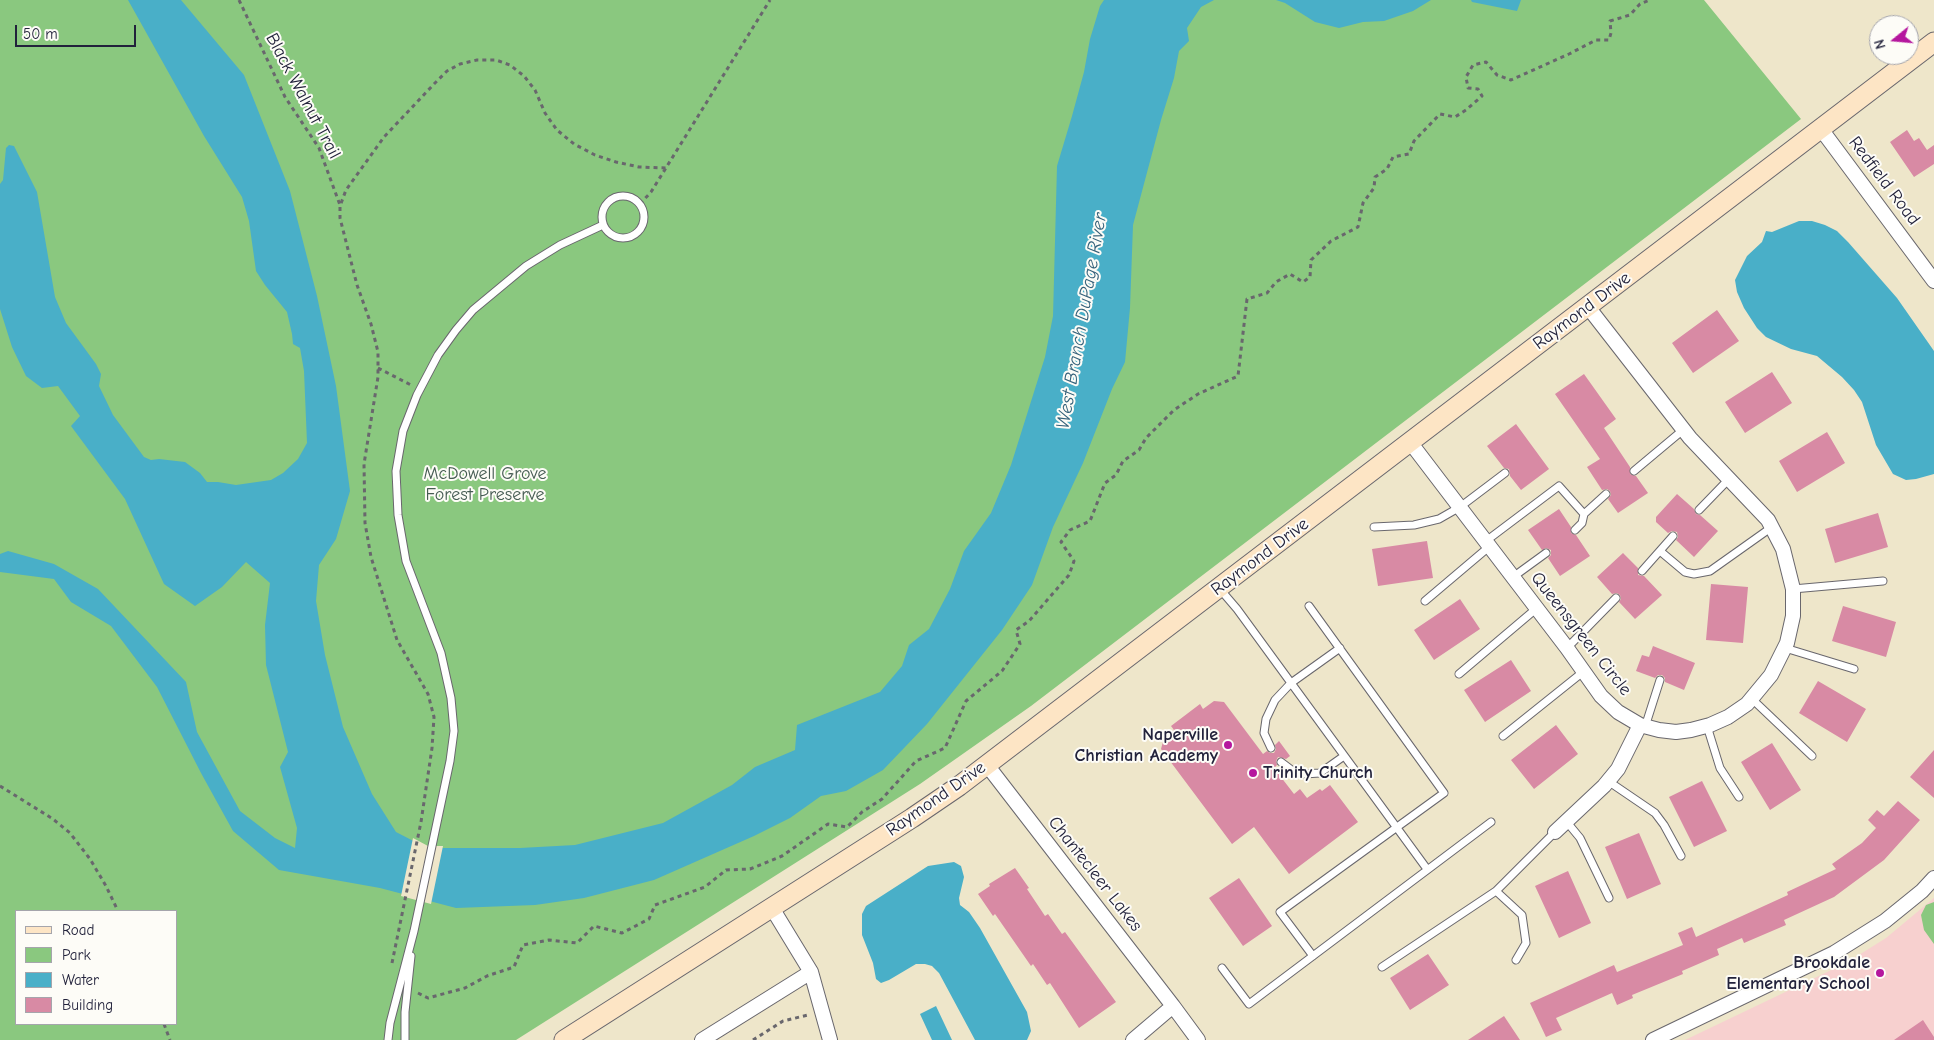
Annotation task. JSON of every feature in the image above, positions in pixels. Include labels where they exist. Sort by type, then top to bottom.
[{"type":"street","name":"Raymond Drive","points":[[564,1040],[912,818],[987,764],[1934,42]]},
{"type":"street","name":"Redfield Road","points":[[1821,129],[1934,281]]},
{"type":"street","name":"Queensgreen Circle","points":[[1410,442],[1537,608],[1601,696],[1618,712],[1642,726],[1676,732],[1707,726],[1728,717],[1752,699],[1772,675],[1785,648],[1793,616],[1793,589],[1784,549],[1768,520],[1683,430],[1588,307]]},
{"type":"street","points":[[1556,832],[1618,769],[1642,726]]},
{"type":"street","name":"Chantecleer Lakes","points":[[987,764],[1198,1040]]},
{"type":"street","points":[[1653,1040],[1834,953],[1885,921],[1922,891],[1934,878]]},
{"type":"street","points":[[772,908],[811,972],[830,1040]]},
{"type":"street","points":[[702,1040],[811,972]]},
{"type":"street","points":[[1135,1039],[1173,1006]]},
{"type":"lane","points":[[621,195],[628,196],[640,204],[644,215],[643,223],[640,229],[627,238],[613,236],[603,225],[603,209],[613,198],[621,195]]},
{"type":"lane","points":[[388,1040],[390,1023],[414,931],[450,761],[454,731],[451,698],[441,654],[406,561],[398,515],[396,492],[398,457],[403,431],[420,390],[447,343],[479,305],[508,279],[545,253],[603,225]]},
{"type":"lane","points":[[1634,471],[1683,430]]},
{"type":"lane","points":[[1374,528],[1414,525],[1439,519],[1460,507],[1505,472]]},
{"type":"lane","points":[[1699,510],[1729,478]]},
{"type":"lane","points":[[1425,601],[1488,544],[1559,486],[1584,514]]},
{"type":"lane","points":[[1575,530],[1582,523],[1584,514],[1606,494]]},
{"type":"lane","points":[[1660,551],[1685,572],[1694,574],[1710,571],[1772,527]]},
{"type":"lane","points":[[1642,570],[1673,536]]},
{"type":"lane","points":[[1513,577],[1546,553]]},
{"type":"lane","points":[[1793,589],[1883,581]]},
{"type":"lane","points":[[1219,588],[1237,609],[1427,869]]},
{"type":"lane","points":[[1567,648],[1616,598]]},
{"type":"lane","points":[[1309,606],[1444,793],[1280,912],[1313,956]]},
{"type":"lane","points":[[1459,674],[1537,608]]},
{"type":"lane","points":[[1271,748],[1264,733],[1266,718],[1275,700],[1291,683],[1340,648]]},
{"type":"lane","points":[[1785,648],[1854,669]]},
{"type":"lane","points":[[1503,736],[1583,672]]},
{"type":"lane","points":[[1642,726],[1660,680]]},
{"type":"lane","points":[[1752,699],[1812,756]]},
{"type":"lane","points":[[1707,726],[1720,768],[1740,797]]},
{"type":"lane","points":[[1281,762],[1293,770],[1304,774],[1320,773],[1344,756]]},
{"type":"lane","points":[[1608,781],[1656,813],[1680,856]]},
{"type":"lane","points":[[1566,821],[1580,838],[1609,898]]},
{"type":"lane","points":[[1222,968],[1249,1004],[1492,822]]},
{"type":"lane","points":[[1382,968],[1496,891],[1556,832]]},
{"type":"lane","points":[[1496,891],[1522,915],[1526,943],[1516,960]]},
{"type":"lane","points":[[405,1040],[405,1012],[414,931]]},
{"type":"path","name":"Black Walnut Trail","points":[[239,0],[285,97],[318,148],[340,206],[340,218],[357,285],[374,333],[378,352],[378,377],[364,464],[365,523],[371,557],[397,640],[428,694],[434,717],[432,748],[422,822],[400,927]]},
{"type":"path","points":[[640,204],[651,192],[770,0]]},
{"type":"path","points":[[408,988],[428,998],[465,988],[487,976],[514,967],[523,945],[549,940],[577,943],[594,926],[622,933],[649,919],[655,905],[705,887],[726,870],[750,869],[782,856],[828,824],[847,827],[862,812],[882,799],[916,761],[945,748],[966,701],[1002,671],[1020,644],[1016,630],[1030,621],[1069,575],[1074,561],[1061,542],[1070,530],[1090,521],[1105,483],[1116,475],[1123,460],[1139,450],[1146,438],[1174,410],[1198,394],[1238,376],[1247,299],[1267,293],[1276,282],[1290,274],[1304,282],[1310,277],[1311,260],[1331,241],[1358,227],[1364,203],[1374,188],[1375,177],[1387,169],[1392,157],[1409,154],[1414,141],[1440,114],[1454,117],[1466,110],[1482,96],[1478,89],[1468,88],[1466,77],[1473,65],[1486,62],[1497,75],[1511,80],[1596,40],[1609,40],[1611,33],[1610,21],[1630,15],[1640,4],[1650,0]]},
{"type":"path","points":[[340,206],[346,190],[384,137],[447,71],[460,64],[477,60],[496,60],[510,65],[524,76],[535,90],[545,113],[558,130],[574,144],[616,162],[639,167],[666,168]]},
{"type":"path","points":[[378,368],[420,390]]},
{"type":"path","points":[[0,786],[53,819],[70,833],[90,859],[118,910]]},
{"type":"path","points":[[753,1040],[783,1021],[810,1015]]},
{"type":"path","points":[[164,1025],[170,1040]]},
{"type":"shaded area","name":"Brookdale Elementary School","points":[[1934,898],[1934,1040],[1685,1040],[1846,963],[1886,938]]},
{"type":"green space","name":"McDowell Grove Forest Preserve","points":[[0,0],[1704,0],[1801,119],[1031,706],[920,784],[516,1040],[0,1040]]},
{"type":"green space","points":[[1934,902],[1934,944],[1924,930],[1921,915],[1926,905]]},
{"type":"water","name":"West Branch DuPage River","points":[[128,0],[181,0],[244,75],[290,191],[317,296],[336,386],[350,491],[336,539],[319,565],[316,601],[325,655],[343,727],[372,794],[396,832],[427,848],[520,848],[575,845],[663,823],[732,785],[755,767],[795,750],[797,725],[880,692],[902,666],[909,645],[929,629],[950,589],[964,551],[991,513],[1011,465],[1045,357],[1053,316],[1057,166],[1084,72],[1090,39],[1100,6],[1104,0],[1214,0],[1201,7],[1187,28],[1189,41],[1179,51],[1174,78],[1133,225],[1130,308],[1125,362],[1112,389],[1083,463],[1053,527],[1032,585],[1002,630],[927,724],[883,770],[846,791],[821,796],[790,818],[754,836],[654,880],[584,898],[535,905],[456,908],[380,888],[279,870],[233,831],[157,687],[111,626],[71,602],[54,579],[0,572],[0,554],[8,551],[54,564],[98,589],[186,682],[197,732],[240,811],[275,838],[295,848],[297,828],[280,767],[288,752],[266,665],[265,625],[270,583],[246,562],[222,587],[195,606],[164,584],[125,499],[71,426],[80,416],[58,386],[42,388],[26,376],[12,347],[0,309],[0,184],[3,180],[6,148],[9,145],[14,146],[37,192],[55,297],[66,323],[96,364],[101,374],[99,386],[113,415],[144,457],[151,460],[185,462],[200,473],[207,482],[236,485],[271,480],[283,473],[298,459],[307,443],[304,371],[300,348],[293,344],[287,312],[256,271],[249,221],[242,197],[204,136]]},
{"type":"water","points":[[1276,0],[1431,0],[1413,11],[1384,21],[1363,22],[1339,28],[1315,22],[1285,3]]},
{"type":"water","points":[[1471,0],[1521,0],[1517,11],[1472,2]]},
{"type":"water","points":[[1799,221],[1812,221],[1837,231],[1897,298],[1934,351],[1934,474],[1906,480],[1893,474],[1876,445],[1862,402],[1854,390],[1817,356],[1791,349],[1766,337],[1757,328],[1744,308],[1737,292],[1735,280],[1747,256],[1762,242],[1766,231],[1772,232]]},
{"type":"water","points":[[954,862],[961,866],[964,877],[959,898],[960,905],[969,912],[980,928],[1027,1012],[1031,1031],[1027,1040],[975,1040],[939,973],[932,966],[916,964],[881,983],[876,979],[873,963],[862,935],[862,914],[866,906],[928,866]]},
{"type":"water","points":[[936,1006],[952,1040],[932,1040],[920,1014]]},
{"type":"pier","points":[[413,838],[428,846],[443,846],[431,904],[401,896]]},
{"type":"building","points":[[1907,130],[1914,141],[1919,138],[1927,150],[1934,145],[1934,164],[1914,177],[1890,142]]},
{"type":"building","points":[[1717,310],[1739,341],[1693,373],[1672,343]]},
{"type":"building","points":[[1772,372],[1792,403],[1745,433],[1725,402]]},
{"type":"building","points":[[1584,374],[1616,419],[1604,428],[1630,467],[1630,474],[1636,476],[1648,493],[1618,513],[1608,499],[1611,495],[1610,491],[1607,489],[1602,490],[1587,467],[1600,459],[1555,394]]},
{"type":"building","points":[[1516,424],[1549,469],[1521,490],[1510,476],[1509,469],[1504,468],[1487,446]]},
{"type":"building","points":[[1827,432],[1845,463],[1797,492],[1779,461]]},
{"type":"building","points":[[1677,494],[1694,509],[1696,514],[1700,515],[1718,531],[1694,557],[1676,540],[1678,537],[1677,532],[1672,531],[1668,533],[1656,522],[1656,517]]},
{"type":"building","points":[[1559,509],[1571,527],[1571,533],[1576,535],[1590,556],[1560,576],[1548,558],[1551,555],[1551,550],[1546,548],[1542,550],[1528,530]]},
{"type":"building","points":[[1878,513],[1888,547],[1835,563],[1825,529]]},
{"type":"building","points":[[1427,541],[1433,578],[1378,586],[1372,549]]},
{"type":"building","points":[[1623,553],[1638,568],[1638,575],[1644,576],[1662,595],[1635,619],[1619,602],[1621,599],[1620,595],[1617,593],[1612,594],[1597,577]]},
{"type":"building","points":[[1711,584],[1748,587],[1743,643],[1706,640]]},
{"type":"building","points":[[1460,599],[1480,629],[1434,660],[1414,630]]},
{"type":"building","points":[[1843,606],[1896,622],[1886,657],[1832,641]]},
{"type":"building","points":[[1653,646],[1695,663],[1684,690],[1665,682],[1665,678],[1662,675],[1658,675],[1655,678],[1636,671],[1642,655],[1649,657]]},
{"type":"building","points":[[1511,660],[1531,691],[1485,722],[1464,690]]},
{"type":"building","points":[[1818,681],[1866,709],[1847,742],[1799,713]]},
{"type":"building","points":[[1214,701],[1224,702],[1263,754],[1267,751],[1274,753],[1275,745],[1279,741],[1290,756],[1286,759],[1278,757],[1277,765],[1274,768],[1294,794],[1300,789],[1307,798],[1330,785],[1358,822],[1289,874],[1254,827],[1232,844],[1161,749],[1164,738],[1174,730],[1171,726],[1200,704],[1203,709]]},
{"type":"building","points":[[1556,725],[1578,754],[1534,789],[1511,760]]},
{"type":"building","points":[[1772,743],[1801,790],[1770,810],[1741,762]]},
{"type":"building","points":[[1934,750],[1934,798],[1910,777]]},
{"type":"building","points":[[1702,781],[1727,831],[1694,847],[1669,797]]},
{"type":"building","points":[[1898,801],[1920,820],[1884,860],[1834,897],[1784,920],[1786,925],[1744,943],[1742,938],[1717,949],[1719,955],[1682,971],[1683,974],[1632,995],[1633,998],[1617,1005],[1612,993],[1556,1018],[1562,1030],[1546,1037],[1530,1003],[1614,965],[1617,972],[1683,945],[1678,933],[1692,927],[1696,937],[1788,895],[1787,892],[1836,869],[1832,864],[1862,843],[1876,828],[1868,820],[1877,810],[1884,816]]},
{"type":"building","points":[[1639,833],[1661,884],[1627,899],[1605,847]]},
{"type":"building","points":[[1015,868],[1045,916],[1048,914],[1062,934],[1065,932],[1116,1002],[1079,1028],[1050,983],[1047,985],[1033,964],[1031,966],[995,914],[993,916],[978,894],[990,886],[989,884]]},
{"type":"building","points":[[1568,871],[1591,923],[1559,938],[1535,886]]},
{"type":"building","points":[[1239,878],[1272,926],[1243,946],[1209,898]]},
{"type":"building","points":[[1428,954],[1449,985],[1410,1010],[1390,978]]},
{"type":"building","points":[[1504,1016],[1520,1040],[1468,1040]]},
{"type":"building","points":[[1923,1020],[1934,1040],[1894,1040]]},
{"type":"place","name":"Naperville Christian Academy","points":[[1228,745]]},
{"type":"place","name":"Trinity Church","points":[[1253,773]]},
{"type":"place","name":"Brookdale Elementary School","points":[[1880,973]]}]
